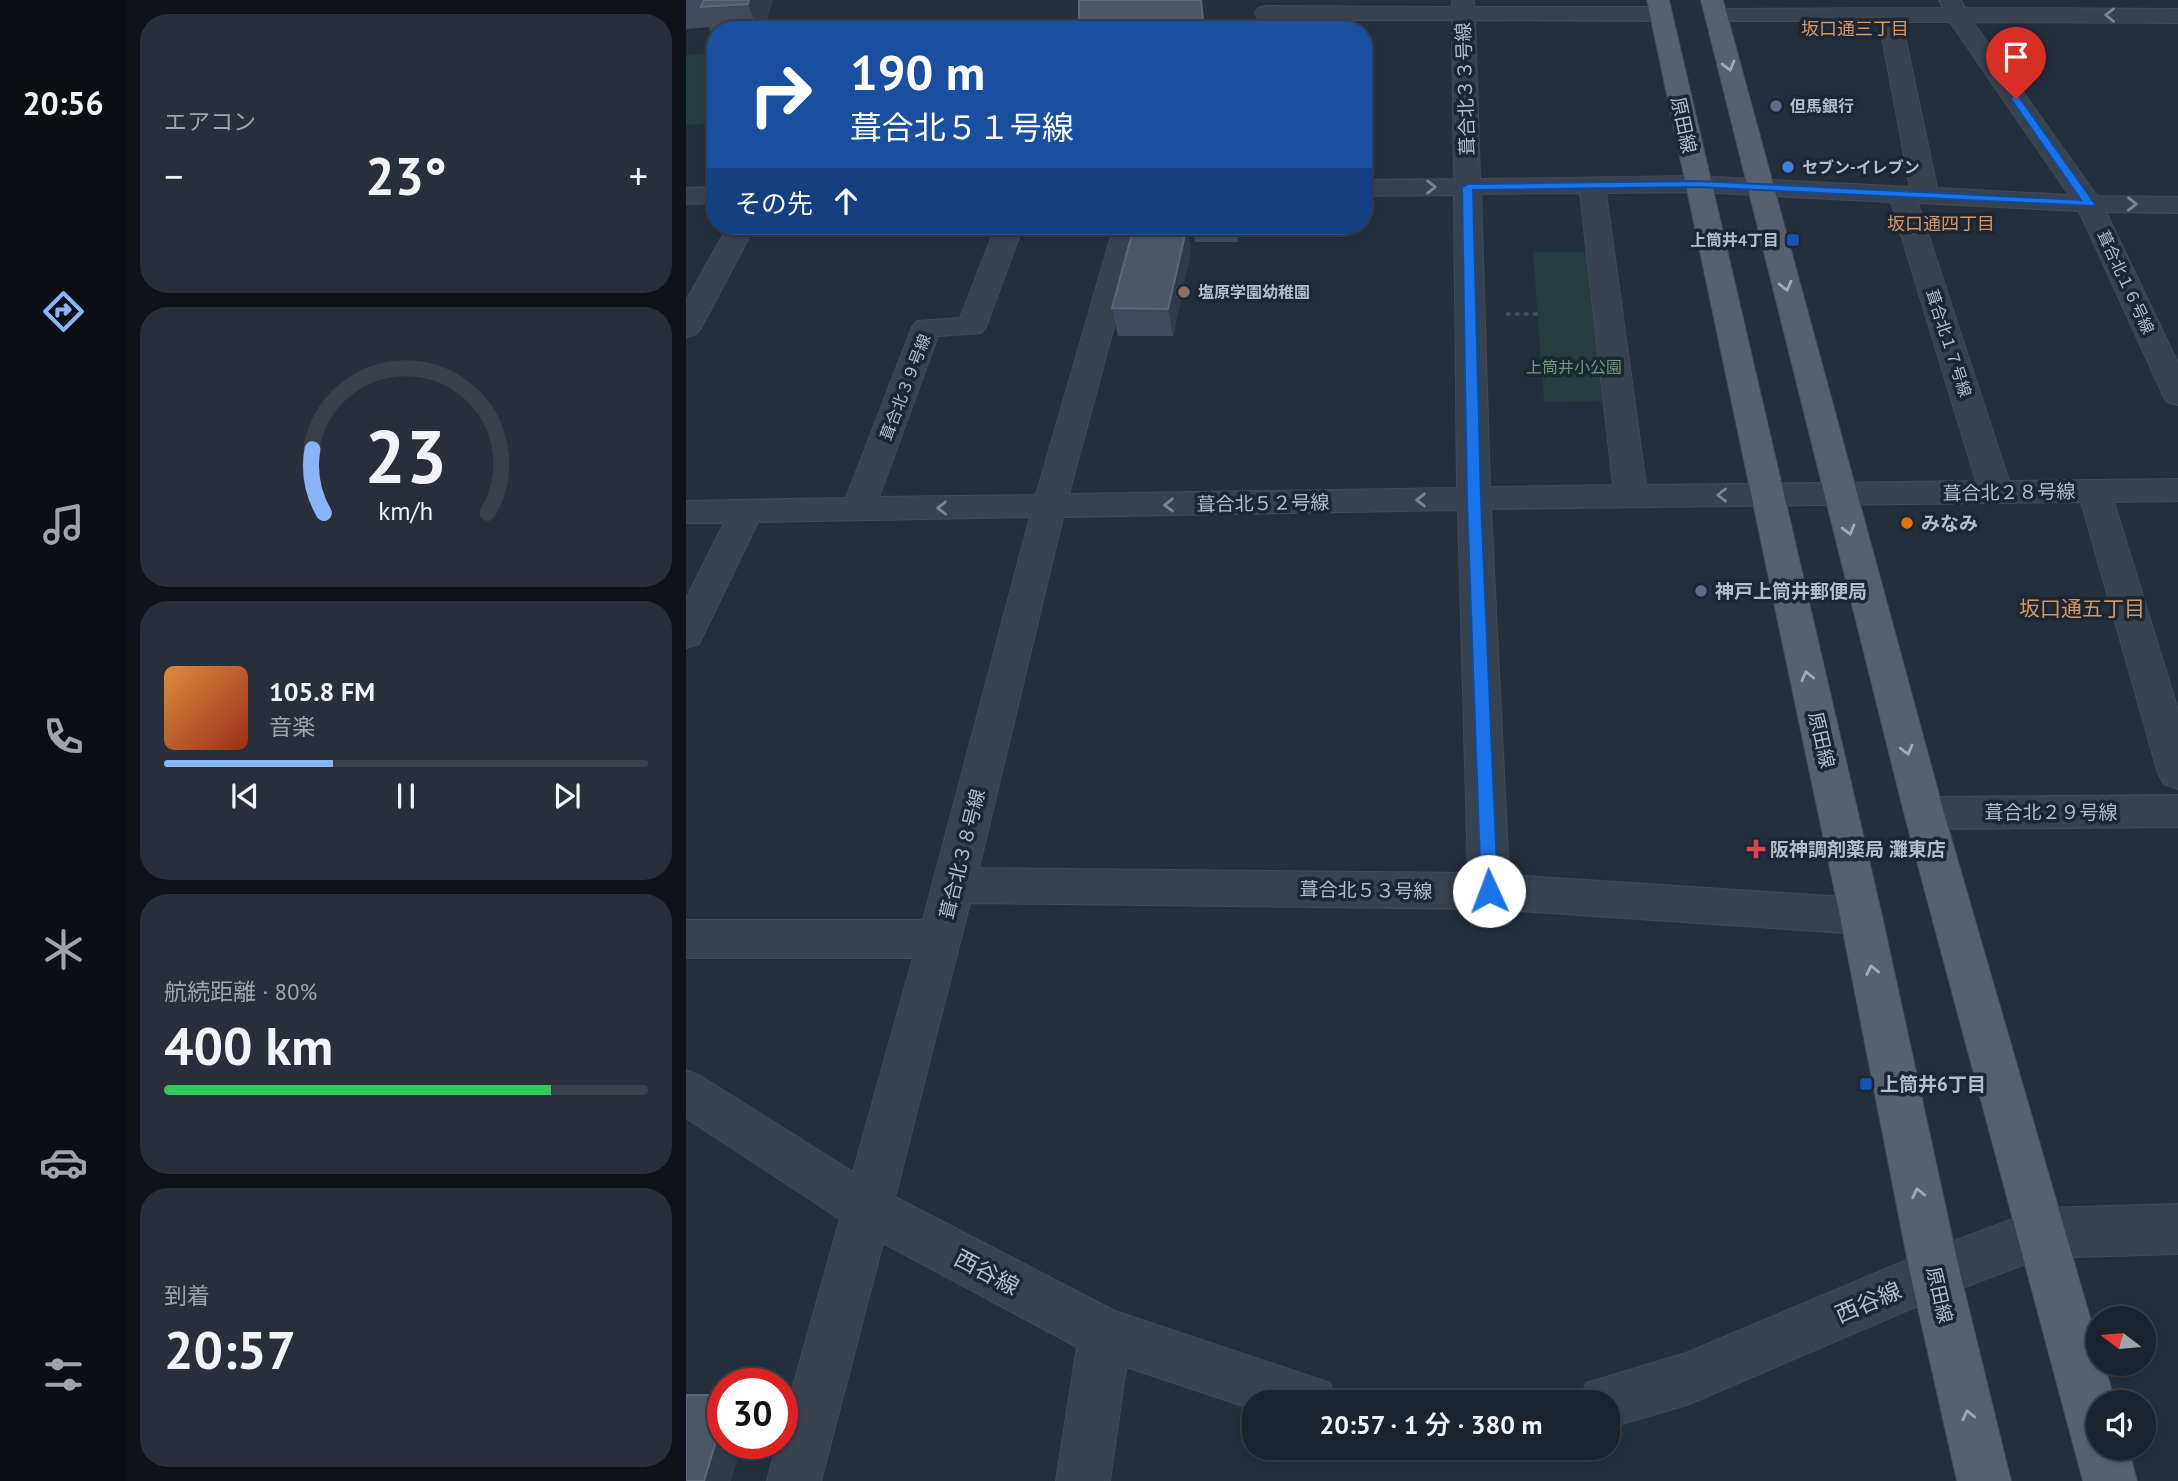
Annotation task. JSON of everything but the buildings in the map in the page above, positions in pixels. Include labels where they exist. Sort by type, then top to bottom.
[{"type":"main road","name":"原田線","points":[[1659,7],[1861,916],[1935,1273],[1984,1481]]},
{"type":"main road","points":[[1714,7],[1924,813],[2086,1393]]},
{"type":"main road","points":[[2104,1460],[2110,1481]]},
{"type":"street","points":[[1343,21],[1463,8],[1659,7]]},
{"type":"street","points":[[1714,7],[1889,14],[1953,7],[2074,8],[2178,16]]},
{"type":"street","name":"葺合北１６号線","points":[[1953,7],[2089,204],[2178,395]]},
{"type":"street","name":"葺合北３３号線","points":[[1463,8],[1474,500],[1489,891]]},
{"type":"street","points":[[1266,13],[1326,21]]},
{"type":"street","name":"葺合北１７号線","points":[[1889,14],[1913,195],[1996,492]]},
{"type":"street","points":[[1372,188],[1697,184],[2089,204],[2178,205]]},
{"type":"street","points":[[1592,186],[1631,496]]},
{"type":"street","points":[[686,196],[707,195]]},
{"type":"street","points":[[686,328],[736,235]]},
{"type":"street","name":"葺合北３９号線","points":[[858,510],[927,327],[971,327],[1006,235]]},
{"type":"street","name":"葺合北３８号線","points":[[794,1481],[940,939],[1049,507],[1125,235]]},
{"type":"street","points":[[2094,491],[2178,773]]},
{"type":"street","name":"葺合北２８号線","points":[[1840,494],[2178,491]]},
{"type":"street","name":"葺合北５２号線","points":[[686,512],[1840,494]]},
{"type":"street","points":[[686,635],[746,512]]},
{"type":"street","name":"葺合北２９号線","points":[[1924,813],[2178,811]]},
{"type":"street","name":"葺合北５３号線","points":[[954,885],[1489,891],[1861,916]]},
{"type":"street","points":[[686,939],[940,939]]},
{"type":"street","name":"西谷線","points":[[686,1092],[866,1208],[1105,1334],[1275,1390]]},
{"type":"street","name":"西谷線","points":[[1620,1398],[1687,1379],[1935,1273],[2042,1233],[2178,1229]]},
{"type":"street","points":[[1083,1481],[1105,1334]]},
{"type":"green space","points":[[707,54],[707,124],[686,125],[686,55]]},
{"type":"green space","name":"上筒井小公園","points":[[1533,252],[1593,252],[1610,401],[1544,402]]},
{"type":"place","name":"但馬銀行","points":[[1776,106]]},
{"type":"place","name":"セブン-イレブン","points":[[1788,167]]},
{"type":"place","name":"上筒井4丁目","points":[[1793,240]]},
{"type":"place","name":"塩原学園幼稚園","points":[[1184,292]]},
{"type":"place","name":"みなみ","points":[[1907,523]]},
{"type":"place","name":"神戸上筒井郵便局","points":[[1701,591]]},
{"type":"place","name":"阪神調剤薬局 灘東店","points":[[1756,849]]},
{"type":"place","name":"上筒井6丁目","points":[[1866,1084]]},
{"type":"district","name":"坂口通三丁目","points":[[1855,28]]},
{"type":"district","name":"坂口通四丁目","points":[[1941,223]]},
{"type":"district","name":"坂口通五丁目","points":[[2082,608]]},
{"type":"route","points":[[1489,891],[1474,500],[1468,187],[1697,184],[2089,204],[2016,99]]}]
